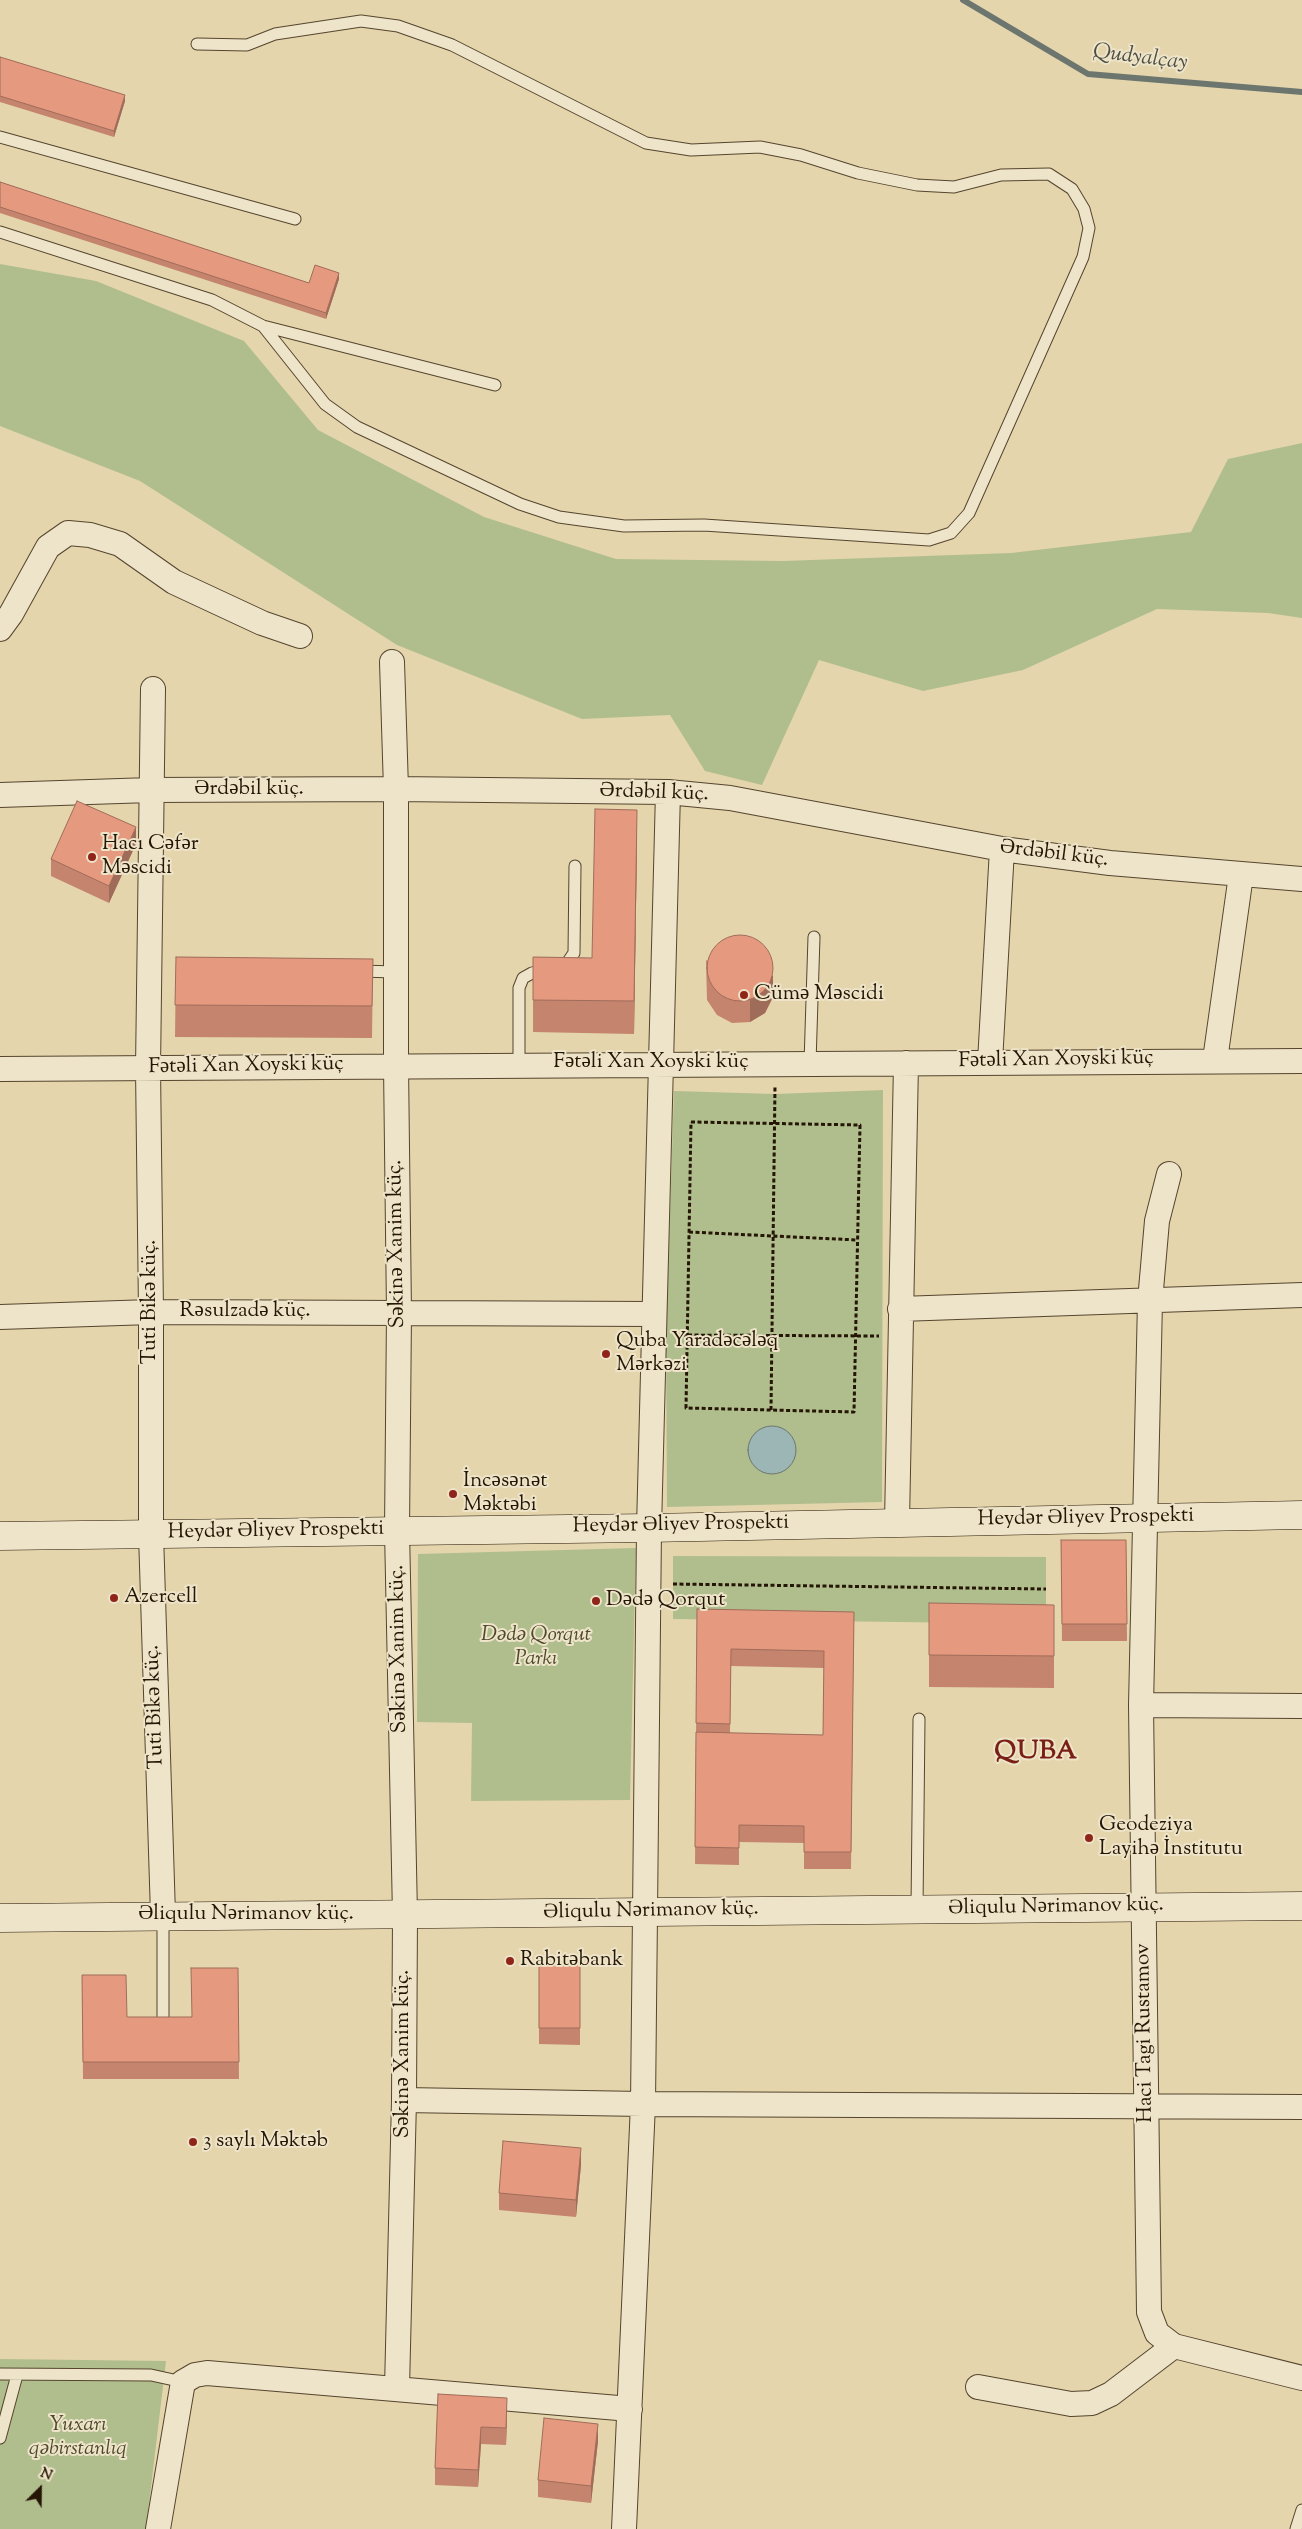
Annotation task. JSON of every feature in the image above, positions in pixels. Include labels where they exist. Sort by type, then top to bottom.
[{"type":"street","points":[[0,629],[11,614],[48,546],[68,533],[90,535],[120,544],[174,582],[262,623],[300,636]]},
{"type":"street","name":"Səkinə Xanim küç.","points":[[392,662],[396,789],[396,1065],[399,1313],[397,1530],[405,1915],[404,2100],[397,2388]]},
{"type":"street","name":"Tuti Bikə küç.","points":[[153,689],[150,790],[148,1068],[151,1534],[163,1915]]},
{"type":"street","name":"Ərdəbil küç.","points":[[0,795],[150,790],[396,789],[668,792],[730,798],[1002,849],[1110,863],[1302,879]]},
{"type":"street","points":[[624,2529],[643,2104],[649,1528],[668,792]]},
{"type":"street","points":[[990,1062],[1002,849]]},
{"type":"street","points":[[1215,1060],[1241,875]]},
{"type":"street","name":"Fətəli Xan Xoyski küç","points":[[0,1069],[774,1062],[1302,1060]]},
{"type":"street","points":[[897,1522],[906,1063]]},
{"type":"street","name":"Haci Tagi Rustamov","points":[[1169,1174],[1157,1221],[1150,1301],[1141,1705],[1149,2312],[1157,2333],[1174,2346],[1302,2378]]},
{"type":"street","points":[[900,1309],[1302,1295]]},
{"type":"street","name":"Rəsulzadə küç.","points":[[0,1317],[151,1312],[399,1313],[654,1324]]},
{"type":"street","name":"Heydər Əliyev Prospekti","points":[[0,1536],[649,1528],[1302,1515]]},
{"type":"street","points":[[1141,1705],[1302,1706]]},
{"type":"street","name":"Əliqulu Nərimanov küç.","points":[[0,1918],[1302,1906]]},
{"type":"street","points":[[404,2100],[1147,2108],[1302,2107]]},
{"type":"street","points":[[978,2387],[1072,2404],[1092,2403],[1111,2394],[1174,2346]]},
{"type":"street","points":[[158,2529],[183,2382],[195,2375],[207,2373],[630,2408]]},
{"type":"lane","points":[[197,44],[247,45],[275,34],[361,21],[398,26],[452,46],[646,143],[692,150],[760,147],[801,155],[858,173],[917,185],[954,187],[1001,175],[1049,174],[1072,189],[1084,209],[1089,228],[1083,257],[969,513],[951,533],[929,540],[704,525],[624,526],[559,517],[520,504],[357,427],[325,404],[263,326]]},
{"type":"lane","points":[[0,137],[295,219]]},
{"type":"lane","points":[[0,232],[212,300],[263,326],[494,384]]},
{"type":"lane","points":[[519,1064],[519,988],[523,978],[532,973],[565,966],[574,953],[575,866]]},
{"type":"lane","points":[[810,1063],[814,938]]},
{"type":"lane","points":[[348,971],[396,972]]},
{"type":"lane","points":[[917,1909],[918,1719]]},
{"type":"lane","points":[[163,1915],[163,2017]]},
{"type":"lane","points":[[0,2374],[151,2375],[183,2382]]},
{"type":"lane","points":[[0,2438],[17,2375]]},
{"type":"lane","points":[[1296,2529],[1302,2510]]},
{"type":"path","points":[[771,1410],[774,1062]]},
{"type":"path","points":[[691,1122],[860,1125],[854,1412],[686,1408],[689,1232],[691,1122]]},
{"type":"path","points":[[689,1232],[773,1238],[858,1240]]},
{"type":"path","points":[[654,1324],[688,1335],[900,1338]]},
{"type":"path","points":[[673,1584],[1046,1590]]},
{"type":"green space","points":[[0,264],[96,281],[244,341],[318,430],[484,517],[616,559],[783,561],[1011,553],[1191,532],[1228,459],[1302,443],[1302,618],[1268,613],[1157,609],[1023,670],[923,691],[819,660],[762,785],[705,771],[670,715],[582,719],[397,645],[140,481],[0,426]]},
{"type":"green space","points":[[883,1090],[882,1502],[667,1507],[666,1334],[674,1091],[775,1094]]},
{"type":"green space","name":"Dədə Qorqut Parkı","points":[[636,1548],[630,1800],[471,1801],[472,1723],[417,1722],[418,1554]]},
{"type":"green space","points":[[673,1556],[1046,1557],[1046,1624],[673,1619]]},
{"type":"green space","name":"Yuxarı qəbirstanlıq","points":[[0,2359],[166,2361],[146,2529],[0,2529]]},
{"type":"water","points":[[767,1426],[777,1426],[789,1433],[796,1445],[796,1455],[789,1467],[777,1474],[767,1474],[759,1470],[752,1463],[748,1455],[748,1445],[752,1437],[759,1430]]},
{"type":"building","points":[[0,57],[125,95],[114,131],[0,96]]},
{"type":"building","points":[[0,182],[309,283],[315,265],[339,273],[326,313],[0,207]]},
{"type":"building","points":[[77,801],[136,827],[109,886],[51,859]]},
{"type":"building","points":[[595,809],[637,810],[634,1001],[533,1000],[533,957],[592,958]]},
{"type":"building","points":[[733,935],[747,935],[759,940],[768,949],[773,961],[771,981],[764,992],[747,1001],[733,1001],[721,996],[712,987],[707,975],[707,961],[712,949],[721,940]]},
{"type":"building","points":[[176,957],[373,959],[372,1006],[175,1005]]},
{"type":"building","points":[[1061,1540],[1126,1540],[1127,1624],[1062,1624]]},
{"type":"building","points":[[929,1603],[1054,1605],[1054,1656],[929,1655]]},
{"type":"building","points":[[697,1609],[854,1612],[851,1852],[804,1852],[804,1826],[739,1825],[739,1848],[695,1847],[696,1732],[823,1735],[824,1651],[731,1649],[730,1724],[696,1723]]},
{"type":"building","points":[[539,1963],[580,1963],[580,2028],[539,2028]]},
{"type":"building","points":[[191,1968],[238,1968],[239,2062],[83,2062],[82,1975],[126,1975],[127,2017],[192,2017]]},
{"type":"building","points":[[503,2141],[581,2148],[576,2200],[499,2193]]},
{"type":"building","points":[[438,2394],[507,2398],[506,2428],[481,2427],[478,2470],[435,2468]]},
{"type":"building","points":[[544,2418],[598,2424],[591,2486],[538,2480]]},
{"type":"waterway","name":"Qudyalçay","points":[[963,0],[1088,74],[1302,92]]},
{"type":"place","name":"Hacı Cəfər Məscidi","points":[[92,857]]},
{"type":"place","name":"Cümə Məscidi","points":[[744,995]]},
{"type":"place","name":"Quba Yaradəcələq Mərkəzi","points":[[606,1354]]},
{"type":"place","name":"İncəsənət Məktəbi","points":[[453,1494]]},
{"type":"place","name":"Azercell","points":[[114,1598]]},
{"type":"place","name":"Dədə Qorqut","points":[[596,1601]]},
{"type":"place","name":"Geodeziya Layihə İnstitutu","points":[[1089,1838]]},
{"type":"place","name":"Rabitəbank","points":[[510,1961]]},
{"type":"place","name":"3 saylı Məktəb","points":[[193,2142]]},
{"type":"district","name":"QUBA","points":[[1036,1754]]}]
